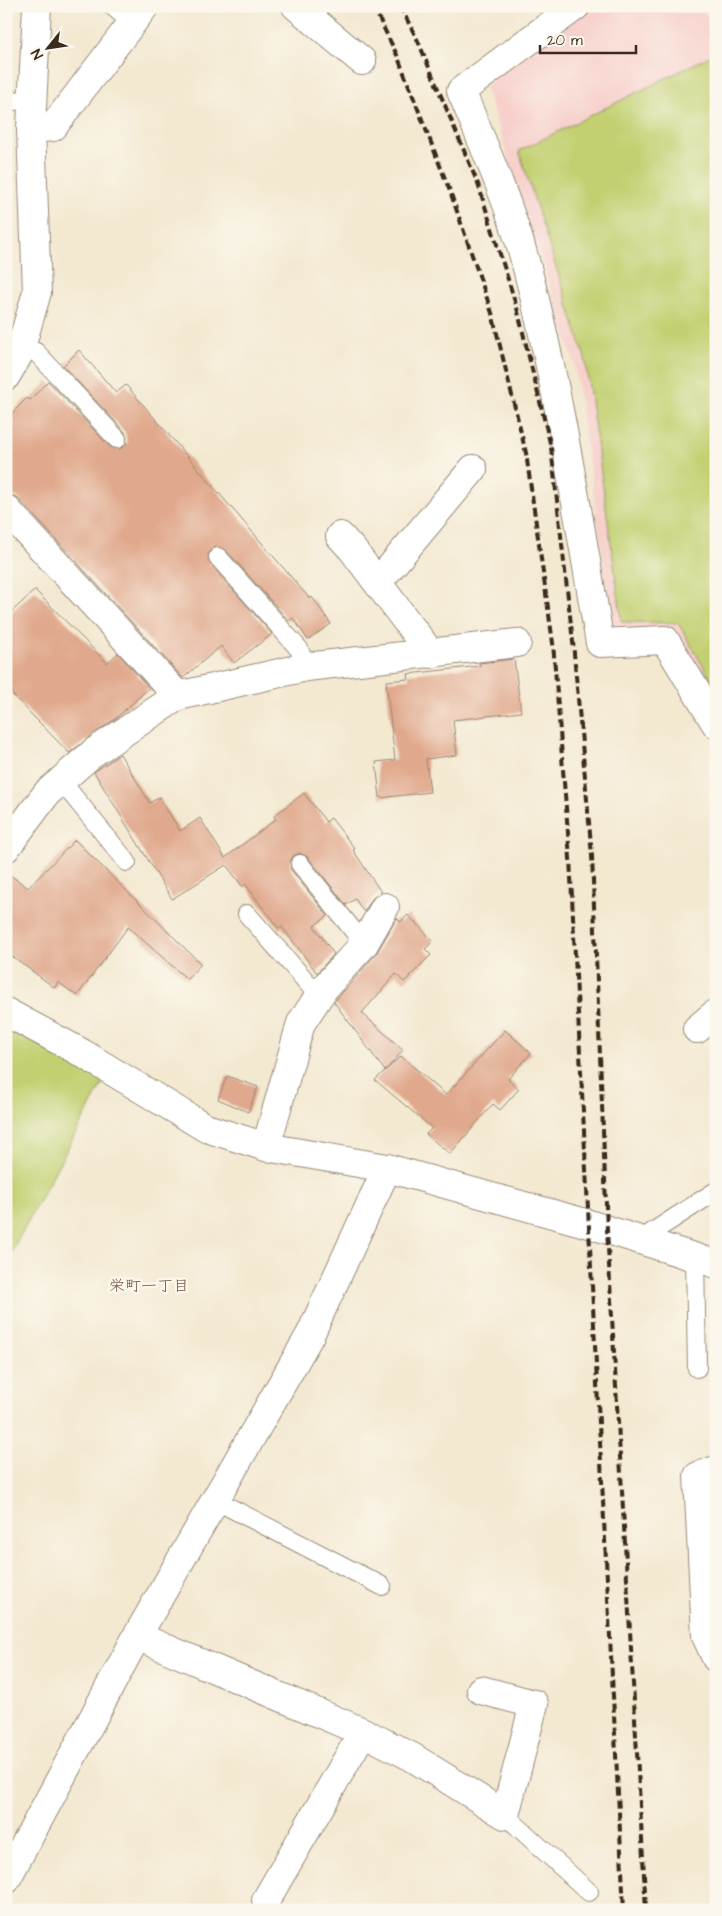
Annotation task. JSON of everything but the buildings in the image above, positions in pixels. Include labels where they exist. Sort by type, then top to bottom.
[{"type":"street","points":[[6,376],[21,347],[37,292],[31,129],[19,98],[37,6]]},
{"type":"street","points":[[296,6],[362,61]]},
{"type":"street","points":[[576,6],[461,91],[495,172],[525,263],[548,354],[567,448],[600,643],[665,640],[716,724]]},
{"type":"street","points":[[31,129],[53,127],[130,12]]},
{"type":"street","points":[[378,582],[473,469]]},
{"type":"street","points":[[6,509],[178,696]]},
{"type":"street","points":[[340,536],[378,582],[431,654]]},
{"type":"street","points":[[6,848],[46,793],[94,752],[178,696],[306,667],[517,643]]},
{"type":"street","points":[[266,1146],[301,1023],[319,996],[364,944],[386,907]]},
{"type":"street","points":[[6,1012],[82,1053],[206,1128],[266,1146],[387,1168],[640,1240],[705,1261]]},
{"type":"street","points":[[6,1880],[137,1636],[310,1335],[387,1168]]},
{"type":"street","points":[[716,1470],[698,1476],[706,1636],[716,1658]]},
{"type":"street","points":[[137,1636],[363,1732],[412,1757],[505,1815],[534,1704],[481,1690]]},
{"type":"street","points":[[266,1900],[363,1732]]},
{"type":"lane","points":[[21,347],[36,352],[117,439]]},
{"type":"lane","points":[[218,557],[299,649],[306,667]]},
{"type":"lane","points":[[61,781],[127,862]]},
{"type":"lane","points":[[300,864],[364,944]]},
{"type":"lane","points":[[247,914],[319,996]]},
{"type":"lane","points":[[640,1240],[716,1191]]},
{"type":"lane","points":[[697,1368],[705,1261]]},
{"type":"lane","points":[[215,1500],[382,1586]]},
{"type":"lane","points":[[505,1815],[589,1892]]},
{"type":"shaded area","points":[[594,6],[696,6],[716,24],[716,704],[671,631],[614,633],[574,362],[485,86]]},
{"type":"green space","points":[[716,53],[716,688],[678,623],[622,622],[585,358],[519,151]]},
{"type":"green space","points":[[6,1028],[105,1079],[6,1262]]},
{"type":"railway","points":[[373,6],[397,55],[451,194],[492,313],[526,453],[553,643],[570,858],[624,1910]]},
{"type":"railway","points":[[400,6],[418,41],[478,184],[517,308],[551,447],[573,642],[592,856],[607,1230],[646,1910]]},
{"type":"district","name":"栄町一丁目","points":[[149,1285]]}]
